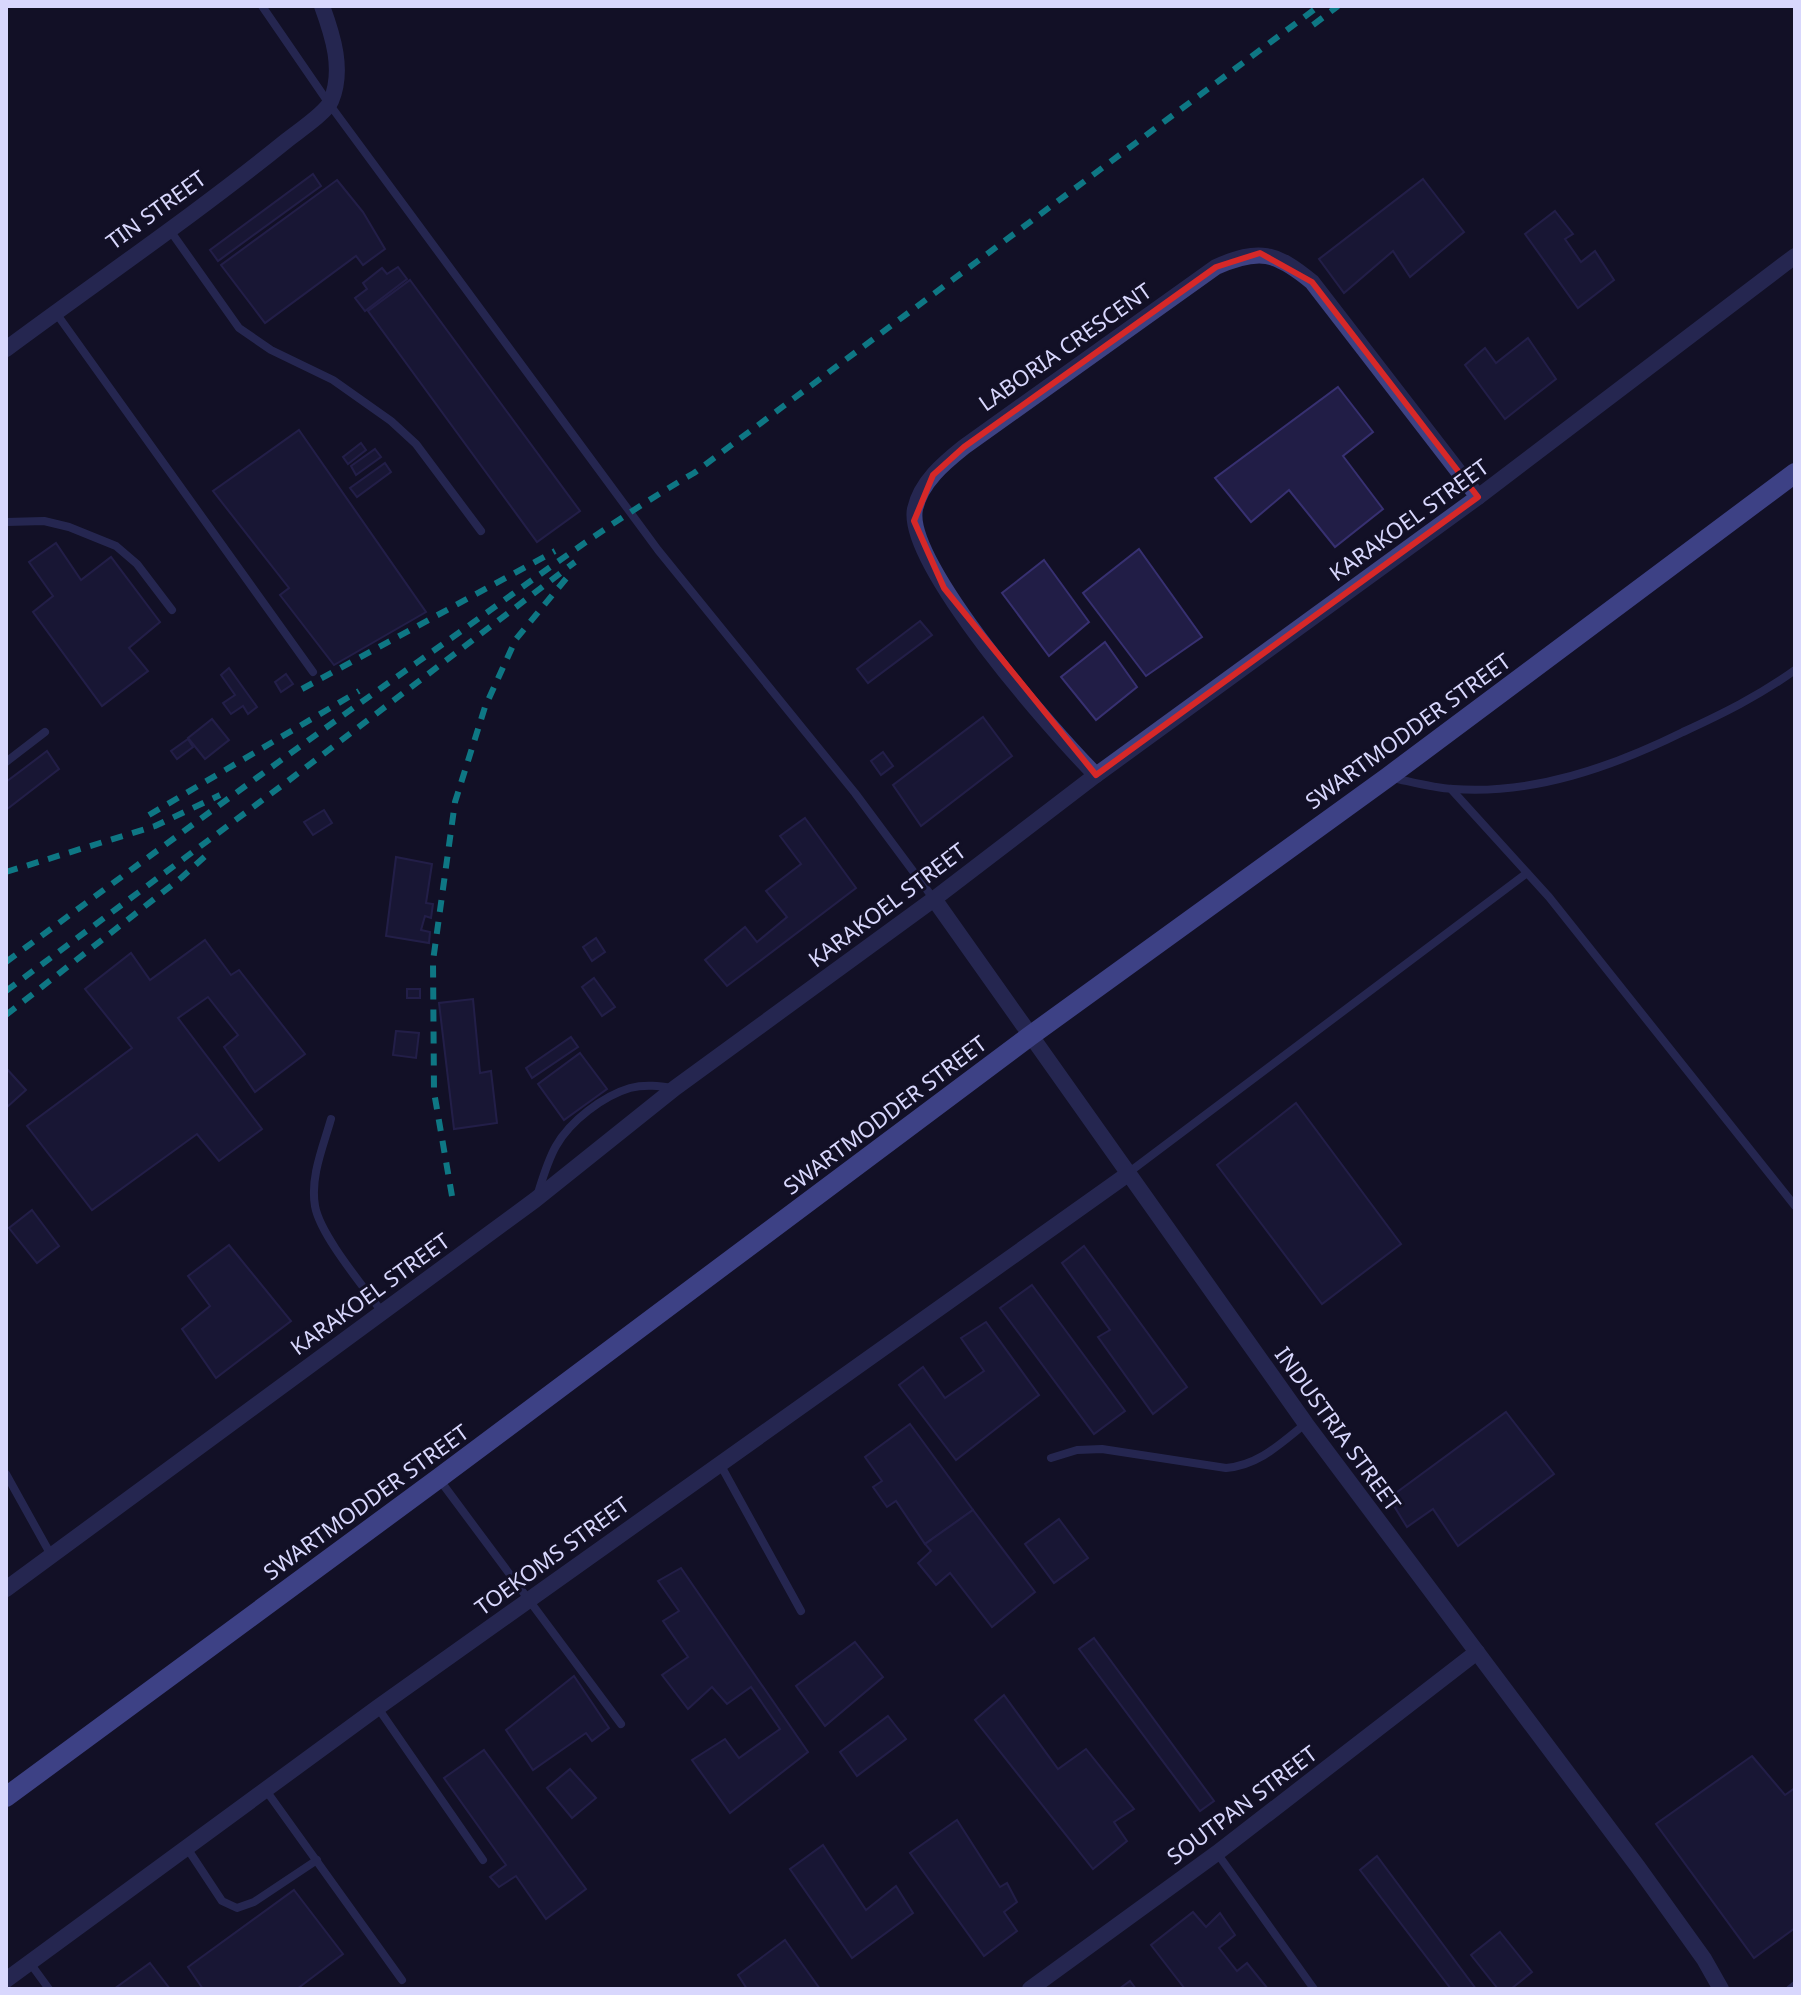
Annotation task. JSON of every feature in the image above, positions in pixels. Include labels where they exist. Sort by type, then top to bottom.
[{"type":"main road","name":"SWARTMODDER STREET","points":[[6,1797],[1030,1036],[1388,777],[1795,473]]},
{"type":"street","points":[[322,6],[337,60],[337,82],[330,105]]},
{"type":"street","name":"TIN STREET","points":[[6,349],[265,157],[330,105]]},
{"type":"street","name":"LABORIA CRESCENT","points":[[1096,775],[1042,715],[944,588],[918,538],[915,508],[922,492],[933,475],[964,447],[1216,267],[1241,256],[1260,253],[1280,259],[1312,282],[1478,497]]},
{"type":"street","name":"KARAKOEL STREET","points":[[6,1589],[535,1200],[675,1088],[934,899],[1096,775],[1478,497],[1795,256]]},
{"type":"street","name":"INDUSTRIA STREET","points":[[934,899],[1306,1424],[1638,1867],[1719,1984]]},
{"type":"street","name":"TOEKOMS STREET","points":[[6,1980],[377,1708],[1128,1174]]},
{"type":"street","name":"SOUTPAN STREET","points":[[1030,1989],[1217,1853],[1477,1652]]},
{"type":"lane","points":[[262,6],[330,105],[658,550],[847,782],[934,899]]},
{"type":"lane","points":[[169,228],[239,328],[271,350],[333,380],[391,421],[416,444],[481,531]]},
{"type":"lane","points":[[56,312],[313,672]]},
{"type":"lane","points":[[6,522],[44,521],[69,527],[116,546],[137,564],[172,610]]},
{"type":"lane","points":[[1388,777],[1451,789],[1513,787],[1603,767],[1721,716],[1795,670]]},
{"type":"lane","points":[[6,762],[45,732]]},
{"type":"lane","points":[[1451,789],[1549,897],[1795,1206]]},
{"type":"lane","points":[[1128,1174],[1527,873]]},
{"type":"lane","points":[[535,1200],[556,1146],[587,1113],[629,1088],[675,1088]]},
{"type":"lane","points":[[331,1119],[315,1176],[315,1208],[322,1227],[382,1312]]},
{"type":"lane","points":[[1051,1458],[1077,1450],[1102,1449],[1226,1468],[1242,1466],[1266,1455],[1306,1424]]},
{"type":"lane","points":[[719,1464],[801,1611]]},
{"type":"lane","points":[[6,1474],[52,1555]]},
{"type":"lane","points":[[439,1478],[621,1724]]},
{"type":"lane","points":[[377,1708],[483,1860]]},
{"type":"lane","points":[[265,1789],[402,1980]]},
{"type":"lane","points":[[187,1848],[222,1901],[237,1908],[254,1902],[317,1860]]},
{"type":"lane","points":[[1217,1853],[1314,1989]]},
{"type":"lane","points":[[30,1962],[49,1989]]},
{"type":"lane","points":[[1790,1989],[1795,1985]]},
{"type":"highlighted area","points":[[1260,253],[1312,282],[1478,497],[1096,775],[944,588],[914,521],[933,475],[964,447],[1216,267]]},
{"type":"building","points":[[313,174],[321,186],[218,261],[210,250]]},
{"type":"building","points":[[1423,179],[1464,232],[1410,277],[1393,251],[1344,293],[1319,259]]},
{"type":"building","points":[[337,180],[363,212],[385,249],[363,265],[356,256],[265,323],[221,265]]},
{"type":"building","points":[[1555,211],[1573,234],[1565,239],[1581,262],[1595,251],[1614,280],[1578,308],[1525,234]]},
{"type":"building","points":[[398,267],[407,279],[365,311],[355,298],[367,289],[363,283],[382,268],[387,274]]},
{"type":"building","points":[[410,280],[580,511],[537,542],[368,311]]},
{"type":"building","points":[[1528,338],[1556,379],[1505,419],[1465,365],[1485,348],[1496,363]]},
{"type":"building","points":[[1338,387],[1373,432],[1343,456],[1383,509],[1335,547],[1289,490],[1251,522],[1215,478]]},
{"type":"building","points":[[299,430],[426,612],[334,665],[280,595],[289,588],[213,491]]},
{"type":"building","points":[[361,443],[366,450],[348,464],[343,457]]},
{"type":"building","points":[[375,449],[381,457],[356,475],[351,466]]},
{"type":"building","points":[[385,463],[391,472],[357,497],[350,488]]},
{"type":"building","points":[[56,543],[81,580],[111,557],[160,622],[129,648],[148,671],[102,706],[33,612],[53,596],[29,562]]},
{"type":"building","points":[[1139,549],[1202,637],[1146,676],[1083,593]]},
{"type":"building","points":[[1044,560],[1089,622],[1049,656],[1002,593]]},
{"type":"building","points":[[920,621],[932,635],[868,683],[857,669]]},
{"type":"building","points":[[1105,642],[1137,687],[1096,720],[1061,677]]},
{"type":"building","points":[[229,668],[257,707],[248,714],[243,706],[231,714],[223,703],[235,695],[221,675]]},
{"type":"building","points":[[286,674],[293,684],[281,692],[275,682]]},
{"type":"building","points":[[983,717],[1012,756],[921,826],[893,785]]},
{"type":"building","points":[[212,719],[229,740],[205,759],[188,738]]},
{"type":"building","points":[[188,739],[193,747],[177,759],[171,751]]},
{"type":"building","points":[[47,751],[59,769],[6,810],[6,782]]},
{"type":"building","points":[[883,752],[893,766],[881,775],[871,761]]},
{"type":"building","points":[[324,810],[332,823],[313,835],[304,822]]},
{"type":"building","points":[[805,818],[856,888],[727,986],[705,960],[745,927],[757,942],[787,917],[766,891],[801,864],[780,836]]},
{"type":"building","points":[[396,857],[432,864],[426,903],[433,904],[431,918],[425,916],[421,930],[430,932],[429,943],[386,936]]},
{"type":"building","points":[[596,938],[605,952],[592,961],[583,947]]},
{"type":"building","points":[[205,940],[231,975],[239,970],[305,1054],[255,1092],[224,1047],[238,1035],[208,997],[178,1018],[262,1129],[219,1161],[197,1134],[92,1210],[27,1126],[132,1048],[85,989],[131,953],[150,980]]},
{"type":"building","points":[[594,978],[615,1007],[602,1016],[582,987]]},
{"type":"building","points":[[407,989],[420,989],[420,998],[407,998]]},
{"type":"building","points":[[473,999],[480,1073],[491,1071],[497,1123],[454,1129],[439,1003]]},
{"type":"building","points":[[396,1031],[419,1033],[416,1058],[393,1055]]},
{"type":"building","points":[[571,1037],[578,1047],[532,1078],[526,1068]]},
{"type":"building","points":[[580,1053],[607,1089],[564,1120],[538,1084]]},
{"type":"building","points":[[6,1068],[26,1090],[6,1108]]},
{"type":"building","points":[[1296,1103],[1401,1244],[1322,1304],[1217,1165]]},
{"type":"building","points":[[32,1210],[59,1246],[37,1263],[9,1228]]},
{"type":"building","points":[[229,1245],[291,1321],[216,1378],[182,1329],[210,1306],[188,1276]]},
{"type":"building","points":[[1084,1246],[1187,1387],[1153,1414],[1098,1337],[1110,1330],[1062,1263]]},
{"type":"building","points":[[1032,1285],[1125,1411],[1094,1434],[1000,1308]]},
{"type":"building","points":[[986,1322],[1039,1395],[956,1460],[899,1385],[923,1367],[945,1398],[984,1371],[961,1338]]},
{"type":"building","points":[[1506,1412],[1554,1474],[1458,1546],[1433,1509],[1407,1527],[1389,1498]]},
{"type":"building","points":[[910,1424],[973,1510],[925,1544],[896,1501],[887,1507],[873,1487],[882,1481],[865,1457]]},
{"type":"building","points":[[973,1510],[1035,1592],[992,1627],[950,1573],[936,1585],[918,1563],[931,1551],[925,1544]]},
{"type":"building","points":[[1059,1519],[1088,1558],[1054,1583],[1025,1544]]},
{"type":"building","points":[[681,1568],[808,1752],[730,1813],[692,1760],[725,1739],[739,1758],[780,1729],[751,1687],[727,1704],[712,1687],[688,1709],[662,1675],[688,1657],[663,1621],[679,1611],[658,1581]]},
{"type":"building","points":[[1094,1638],[1214,1801],[1200,1811],[1079,1649]]},
{"type":"building","points":[[855,1642],[883,1677],[825,1726],[796,1686]]},
{"type":"building","points":[[574,1676],[609,1728],[592,1741],[586,1733],[533,1770],[506,1730]]},
{"type":"building","points":[[1004,1695],[1058,1769],[1086,1749],[1134,1809],[1114,1822],[1127,1841],[1093,1869],[975,1720]]},
{"type":"building","points":[[888,1716],[906,1739],[857,1776],[840,1752]]},
{"type":"building","points":[[484,1750],[586,1889],[546,1919],[516,1876],[499,1887],[490,1877],[506,1865],[444,1778]]},
{"type":"building","points":[[1752,1756],[1785,1795],[1795,1788],[1795,1928],[1754,1958],[1656,1824]]},
{"type":"building","points":[[570,1769],[596,1798],[572,1818],[547,1788]]},
{"type":"building","points":[[957,1820],[1000,1887],[1007,1883],[1017,1902],[1004,1912],[1017,1931],[984,1956],[910,1853]]},
{"type":"building","points":[[823,1845],[866,1910],[896,1886],[913,1913],[852,1958],[790,1869]]},
{"type":"building","points":[[1377,1856],[1476,1989],[1451,1989],[1360,1870]]},
{"type":"building","points":[[294,1890],[343,1954],[297,1989],[203,1989],[188,1967]]},
{"type":"building","points":[[1193,1912],[1206,1927],[1220,1913],[1235,1935],[1219,1948],[1237,1971],[1247,1963],[1268,1989],[1185,1989],[1151,1945]]},
{"type":"building","points":[[1500,1932],[1532,1972],[1511,1989],[1498,1989],[1471,1955]]},
{"type":"building","points":[[785,1940],[820,1989],[747,1989],[738,1975]]},
{"type":"building","points":[[150,1963],[170,1989],[114,1989]]},
{"type":"building","points":[[1130,1981],[1136,1989],[1119,1989]]},
{"type":"railway","points":[[6,962],[536,577],[694,473],[1319,6]]},
{"type":"railway","points":[[1313,25],[1338,6]]},
{"type":"railway","points":[[302,689],[555,551]]},
{"type":"railway","points":[[6,991],[575,562]]},
{"type":"railway","points":[[452,1196],[434,1092],[433,961],[455,802],[485,707],[516,639],[569,575]]},
{"type":"railway","points":[[149,815],[359,691]]},
{"type":"railway","points":[[6,872],[155,826],[220,795]]},
{"type":"railway","points":[[6,1015],[211,851]]}]
